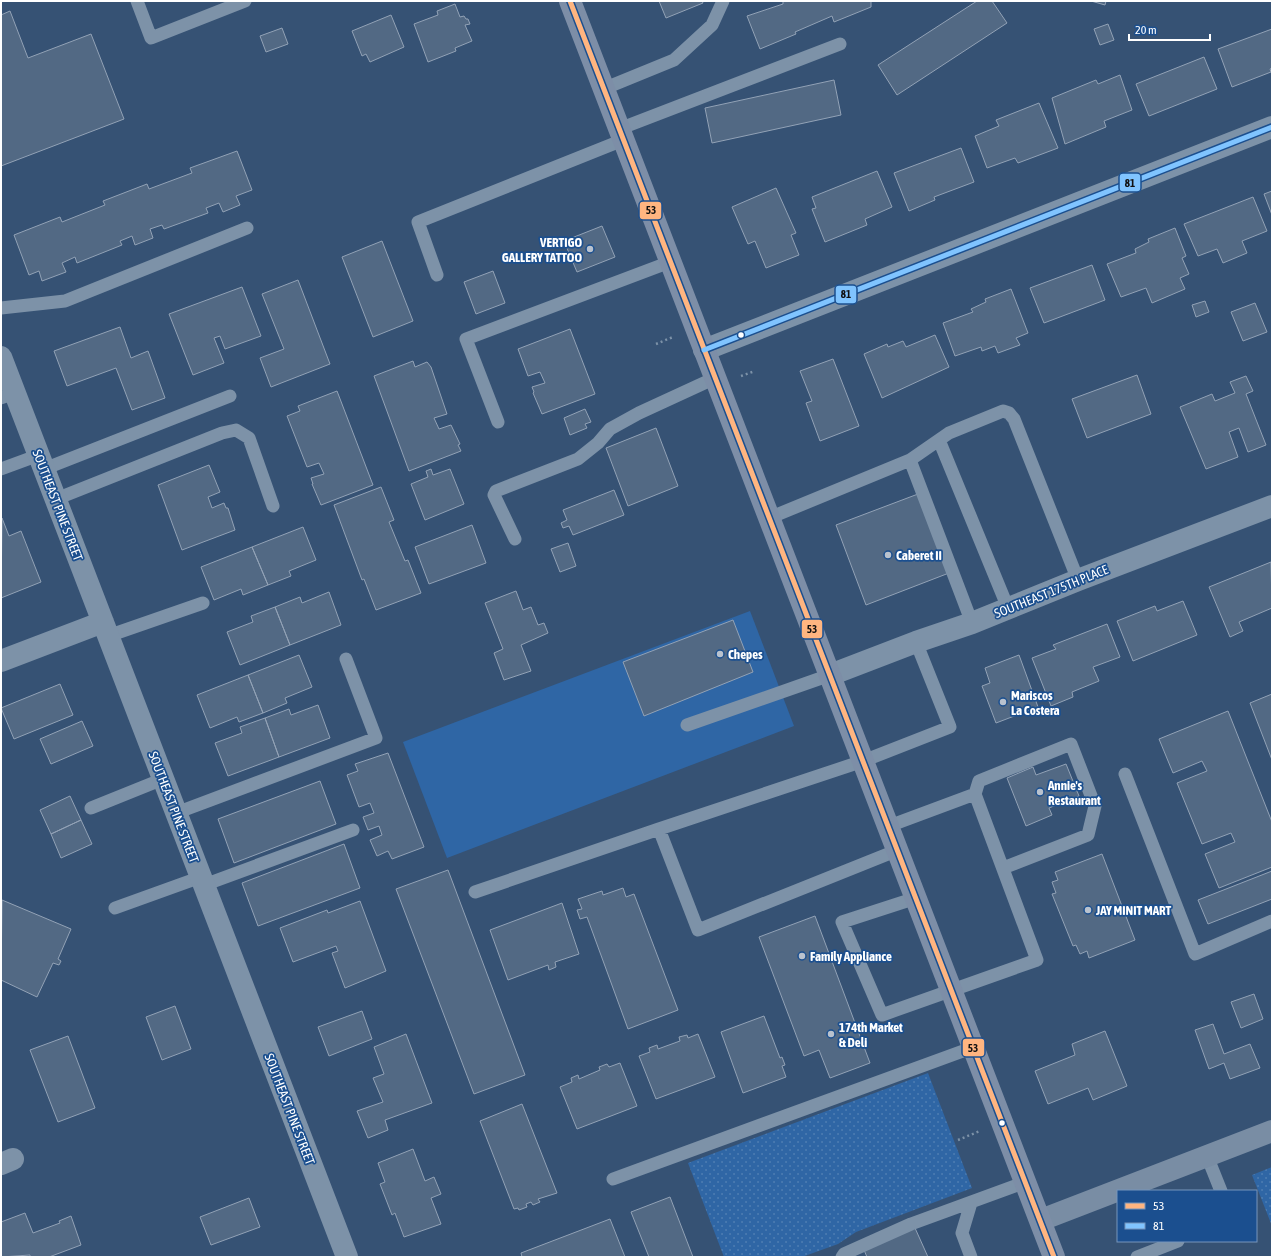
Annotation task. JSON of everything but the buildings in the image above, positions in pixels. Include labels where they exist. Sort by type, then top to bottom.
[{"type":"main road","points":[[570,1],[1054,1257]]},
{"type":"street","points":[[704,350],[1272,127]]},
{"type":"street","name":"SOUTHEAST PINE STREET","points":[[1,357],[8,395],[41,462],[56,499],[347,1257]]},
{"type":"street","name":"SOUTHEAST 175TH PLACE","points":[[830,675],[916,642],[972,623],[1078,580],[1272,506]]},
{"type":"street","points":[[1,661],[105,629]]},
{"type":"street","points":[[1119,1190],[1272,1131]]},
{"type":"street","points":[[1041,1220],[1117,1191]]},
{"type":"lane","points":[[137,1],[152,38],[245,1]]},
{"type":"lane","points":[[604,89],[674,60],[712,25],[723,1]]},
{"type":"lane","points":[[437,275],[418,222],[621,135],[840,44]]},
{"type":"lane","points":[[1,308],[65,301],[247,228]]},
{"type":"lane","points":[[498,422],[466,338],[670,262]]},
{"type":"lane","points":[[515,539],[494,495],[496,491],[578,459],[598,443],[610,430],[639,413],[715,378]]},
{"type":"lane","points":[[1,469],[41,462],[230,396]]},
{"type":"lane","points":[[770,518],[910,460],[949,433],[1003,411],[1009,413],[1014,419],[1078,580]]},
{"type":"lane","points":[[56,499],[222,433],[236,430],[249,438],[273,506]]},
{"type":"lane","points":[[939,440],[1008,608]]},
{"type":"lane","points":[[910,460],[972,623]]},
{"type":"lane","points":[[105,629],[203,603]]},
{"type":"lane","points":[[475,892],[863,761],[950,727],[916,642]]},
{"type":"lane","points":[[176,813],[376,738],[346,659]]},
{"type":"lane","points":[[687,725],[830,675]]},
{"type":"lane","points":[[916,898],[842,922],[882,1015],[1037,960],[975,794],[979,781],[1070,744],[1095,806],[1088,835],[1003,868]]},
{"type":"lane","points":[[1126,774],[1196,954],[1272,922]]},
{"type":"lane","points":[[91,808],[163,779]]},
{"type":"lane","points":[[889,826],[975,794]]},
{"type":"lane","points":[[660,829],[698,930],[898,850]]},
{"type":"lane","points":[[114,908],[202,881],[353,830]]},
{"type":"lane","points":[[613,1180],[974,1047]]},
{"type":"lane","points":[[1207,1156],[1221,1190]]},
{"type":"lane","points":[[842,1257],[844,1254],[911,1224],[1026,1182]]},
{"type":"lane","points":[[971,1202],[962,1233],[971,1257]]},
{"type":"lane","points":[[1137,1257],[1175,1242]]},
{"type":"shaded area","points":[[750,611],[794,726],[447,858],[403,742]]},
{"type":"shaded area","points":[[928,1073],[972,1188],[856,1232],[838,1244],[802,1257],[724,1257],[688,1163]]},
{"type":"shaded area","points":[[1272,1167],[1272,1226],[1252,1175]]},
{"type":"transit line","name":"53","points":[[570,1],[1054,1257]]},
{"type":"transit line","name":"81","points":[[704,350],[1272,127]]},
{"type":"place","name":"VERTIGO GALLERY TATTOO","points":[[590,249]]},
{"type":"place","name":"Caberet II","points":[[888,555]]},
{"type":"place","name":"Chepes","points":[[720,654]]},
{"type":"place","name":"Mariscos La Costera","points":[[1003,702]]},
{"type":"place","name":"Annie's Restaurant","points":[[1040,792]]},
{"type":"place","name":"JAY MINIT MART","points":[[1088,910]]},
{"type":"place","name":"Family Appliance","points":[[802,956]]},
{"type":"place","name":"174th Market & Deli","points":[[831,1034]]}]
